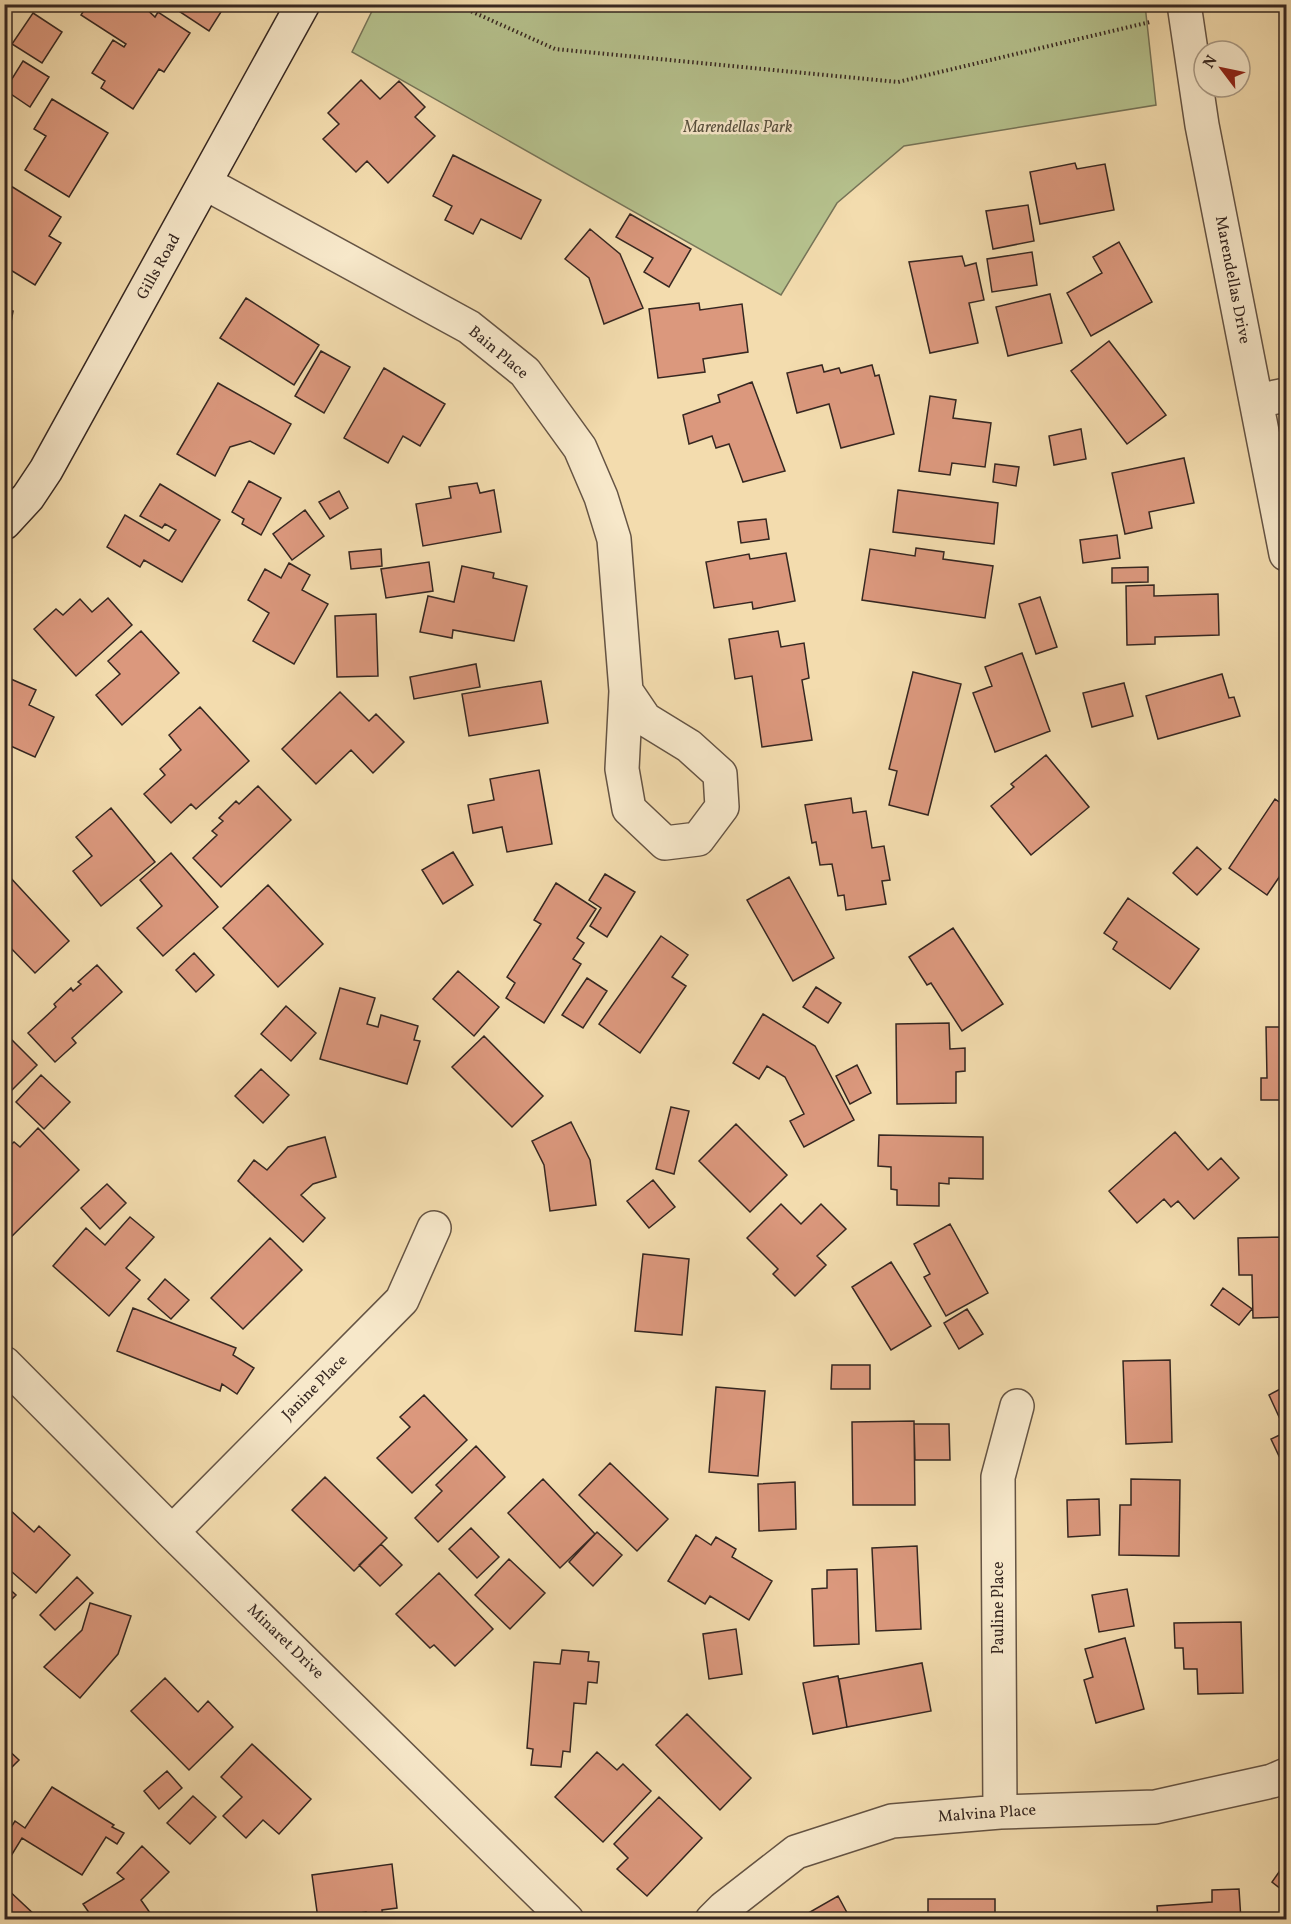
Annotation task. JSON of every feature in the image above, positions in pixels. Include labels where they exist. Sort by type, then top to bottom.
[{"type":"street","name":"Gills Road","points":[[4,523],[28,496],[46,470],[303,4]]},
{"type":"street","name":"Marendellas Drive","points":[[1184,9],[1202,125],[1271,398],[1287,554]]},
{"type":"street","name":"Bain Place","points":[[205,183],[469,327],[525,372],[580,448],[601,497],[614,539],[626,691]]},
{"type":"street","name":"Janine Place","points":[[172,1532],[402,1300],[434,1228]]},
{"type":"street","name":"Minaret Drive","points":[[4,1363],[172,1532],[567,1920]]},
{"type":"street","name":"Pauline Place","points":[[1000,1812],[998,1477],[1017,1406]]},
{"type":"street","name":"Malvina Place","points":[[712,1920],[796,1852],[892,1821],[1000,1812],[1155,1807],[1272,1781],[1287,1775]]},
{"type":"path","points":[[455,4],[555,49],[898,82],[1184,9]]},
{"type":"green space","name":"Marendellas Park","points":[[567,4],[1145,5],[1156,105],[904,146],[837,203],[781,295],[352,52],[375,5],[552,5],[563,11]]},
{"type":"building","points":[[88,4],[141,4],[155,17],[158,12],[190,33],[164,72],[159,69],[133,109],[101,88],[105,81],[92,73],[113,40],[124,47],[126,44],[81,15]]},
{"type":"building","points":[[168,4],[226,4],[209,31]]},
{"type":"building","points":[[33,13],[62,32],[42,63],[12,44]]},
{"type":"building","points":[[23,61],[49,77],[30,107],[5,90]]},
{"type":"building","points":[[361,80],[380,99],[399,81],[425,107],[415,117],[435,136],[388,183],[367,161],[356,172],[323,139],[339,124],[328,113]]},
{"type":"building","points":[[52,99],[108,133],[69,197],[25,170],[46,136],[34,129]]},
{"type":"building","points":[[453,155],[541,200],[521,239],[481,219],[473,234],[445,220],[452,206],[433,196]]},
{"type":"building","points":[[1075,163],[1077,169],[1105,164],[1114,210],[1040,224],[1030,172]]},
{"type":"building","points":[[6,183],[61,217],[49,236],[61,243],[35,285],[4,266],[4,228],[7,224],[4,222],[4,186]]},
{"type":"building","points":[[1028,205],[1034,241],[993,249],[986,211]]},
{"type":"building","points":[[630,214],[691,249],[669,287],[644,272],[653,258],[616,237]]},
{"type":"building","points":[[590,229],[620,254],[643,308],[604,324],[589,278],[565,259]]},
{"type":"building","points":[[1119,242],[1152,302],[1091,336],[1067,293],[1102,273],[1093,257]]},
{"type":"building","points":[[1032,252],[1037,285],[992,292],[987,259]]},
{"type":"building","points":[[962,256],[965,266],[976,263],[984,300],[969,303],[978,343],[930,353],[909,262]]},
{"type":"building","points":[[1050,294],[1062,343],[1008,356],[996,307]]},
{"type":"building","points":[[246,298],[319,345],[294,385],[220,338]]},
{"type":"building","points":[[699,303],[700,310],[742,304],[748,352],[703,359],[705,372],[658,378],[649,309]]},
{"type":"building","points":[[4,309],[13,311],[5,356],[4,356]]},
{"type":"building","points":[[1109,341],[1166,415],[1127,444],[1071,371]]},
{"type":"building","points":[[321,351],[350,367],[324,413],[295,396]]},
{"type":"building","points":[[822,365],[824,372],[839,368],[841,373],[872,365],[875,376],[879,375],[894,434],[841,448],[829,404],[797,413],[787,373]]},
{"type":"building","points":[[384,368],[445,404],[420,446],[403,436],[388,463],[344,438]]},
{"type":"building","points":[[752,382],[785,471],[743,482],[729,444],[716,448],[712,436],[689,444],[683,415],[720,402],[718,395]]},
{"type":"building","points":[[218,383],[291,424],[274,454],[250,441],[230,447],[215,476],[177,454]]},
{"type":"building","points":[[930,396],[956,400],[953,418],[991,423],[985,467],[952,463],[950,475],[919,471]]},
{"type":"building","points":[[1081,429],[1086,459],[1054,465],[1049,436]]},
{"type":"building","points":[[1184,458],[1194,503],[1149,512],[1152,528],[1125,534],[1112,473]]},
{"type":"building","points":[[995,464],[1019,467],[1016,486],[993,482]]},
{"type":"building","points":[[249,481],[281,498],[261,535],[242,524],[244,519],[232,512]]},
{"type":"building","points":[[477,483],[480,493],[494,490],[501,532],[423,546],[416,504],[451,498],[449,487]]},
{"type":"building","points":[[160,484],[220,520],[182,582],[144,560],[140,567],[107,547],[125,515],[169,541],[176,530],[165,524],[162,528],[140,516]]},
{"type":"building","points":[[898,490],[998,503],[994,544],[893,532]]},
{"type":"building","points":[[339,491],[348,508],[330,519],[319,502]]},
{"type":"building","points":[[305,510],[324,536],[292,560],[273,534]]},
{"type":"building","points":[[766,519],[769,539],[741,543],[738,522]]},
{"type":"building","points":[[1117,535],[1120,558],[1083,563],[1080,540]]},
{"type":"building","points":[[916,548],[944,552],[943,559],[993,566],[985,618],[862,600],[870,549],[915,556]]},
{"type":"building","points":[[381,549],[382,566],[351,569],[349,552]]},
{"type":"building","points":[[786,553],[795,601],[753,609],[752,602],[714,608],[706,562],[749,554],[750,559]]},
{"type":"building","points":[[429,562],[433,591],[386,598],[381,569]]},
{"type":"building","points":[[289,563],[310,575],[302,590],[328,604],[294,664],[253,641],[269,613],[248,600],[265,569],[281,578]]},
{"type":"building","points":[[462,566],[494,573],[493,578],[527,586],[514,641],[453,630],[452,638],[420,632],[428,596],[454,602]]},
{"type":"building","points":[[1148,567],[1148,582],[1112,583],[1112,568]]},
{"type":"building","points":[[1154,585],[1154,596],[1218,594],[1219,635],[1155,637],[1155,644],[1127,645],[1126,586]]},
{"type":"building","points":[[1040,597],[1057,647],[1036,654],[1019,604]]},
{"type":"building","points":[[108,598],[132,625],[76,676],[34,629],[56,609],[63,615],[80,599],[92,612]]},
{"type":"building","points":[[376,614],[378,676],[337,677],[335,616]]},
{"type":"building","points":[[141,631],[179,673],[122,725],[96,695],[120,674],[108,661]]},
{"type":"building","points":[[778,631],[781,647],[804,643],[809,678],[802,680],[812,740],[762,747],[752,676],[735,679],[729,639]]},
{"type":"building","points":[[1022,653],[1050,731],[995,752],[973,693],[992,686],[985,667]]},
{"type":"building","points":[[476,664],[480,687],[414,699],[410,677]]},
{"type":"building","points":[[913,672],[961,684],[928,815],[889,805],[897,771],[889,769]]},
{"type":"building","points":[[1222,674],[1229,698],[1234,697],[1240,716],[1158,739],[1146,696]]},
{"type":"building","points":[[4,676],[36,690],[29,705],[54,717],[35,757],[4,743]]},
{"type":"building","points":[[541,681],[548,723],[469,736],[462,694]]},
{"type":"building","points":[[1124,683],[1133,716],[1092,727],[1083,693]]},
{"type":"building","points":[[340,692],[369,721],[376,714],[404,742],[373,773],[351,750],[316,784],[282,749]]},
{"type":"building","points":[[200,707],[249,761],[196,809],[191,804],[171,823],[144,794],[165,775],[160,769],[181,750],[169,735]]},
{"type":"building","points":[[1046,755],[1089,807],[1031,855],[991,806],[1014,787],[1011,784]]},
{"type":"building","points":[[539,770],[552,844],[507,852],[502,827],[473,833],[468,805],[494,800],[490,779]]},
{"type":"building","points":[[258,786],[291,820],[221,887],[193,858],[217,835],[212,831],[223,821],[219,818],[236,801],[239,804]]},
{"type":"building","points":[[851,798],[853,813],[866,811],[872,848],[884,846],[890,880],[882,881],[886,904],[846,910],[844,895],[838,896],[832,864],[820,865],[816,842],[812,843],[805,805]]},
{"type":"building","points":[[1275,799],[1286,807],[1286,867],[1267,895],[1229,868]]},
{"type":"building","points":[[111,808],[155,862],[101,906],[73,871],[92,856],[76,837]]},
{"type":"building","points":[[1197,847],[1221,869],[1197,895],[1173,873]]},
{"type":"building","points":[[453,852],[473,885],[443,904],[422,870]]},
{"type":"building","points":[[171,853],[218,907],[163,956],[137,928],[162,906],[140,880]]},
{"type":"building","points":[[605,874],[635,892],[607,937],[590,926],[601,908],[589,900]]},
{"type":"building","points":[[8,875],[69,941],[35,973],[4,941],[4,937],[10,932],[4,926],[4,878]]},
{"type":"building","points":[[789,877],[834,958],[793,981],[747,900]]},
{"type":"building","points":[[556,883],[596,909],[577,938],[584,943],[573,959],[581,964],[544,1023],[506,998],[515,983],[507,977],[541,924],[534,920]]},
{"type":"building","points":[[268,885],[323,944],[278,987],[223,928]]},
{"type":"building","points":[[1128,898],[1199,949],[1170,989],[1113,949],[1117,942],[1104,933]]},
{"type":"building","points":[[953,928],[1003,1004],[962,1031],[931,983],[927,985],[909,957]]},
{"type":"building","points":[[661,936],[688,955],[672,977],[686,986],[640,1053],[599,1024]]},
{"type":"building","points":[[194,953],[214,975],[196,992],[176,970]]},
{"type":"building","points":[[97,965],[122,992],[72,1038],[76,1043],[55,1062],[28,1033],[56,1007],[54,1004],[71,988],[73,991],[81,984],[78,982]]},
{"type":"building","points":[[458,971],[499,1007],[474,1036],[433,999]]},
{"type":"building","points":[[587,978],[607,991],[583,1028],[562,1015]]},
{"type":"building","points":[[816,987],[841,1003],[828,1023],[803,1007]]},
{"type":"building","points":[[340,988],[375,998],[367,1024],[378,1027],[381,1015],[418,1026],[414,1040],[420,1041],[407,1084],[320,1059]]},
{"type":"building","points":[[286,1006],[316,1033],[291,1061],[261,1034]]},
{"type":"building","points":[[763,1014],[815,1046],[854,1120],[804,1147],[790,1121],[804,1114],[785,1077],[767,1066],[759,1079],[733,1063]]},
{"type":"building","points":[[949,1023],[950,1049],[965,1048],[965,1071],[956,1072],[956,1103],[897,1104],[896,1024]]},
{"type":"building","points":[[1266,1027],[1286,1027],[1286,1105],[1283,1105],[1283,1100],[1261,1100],[1261,1078],[1267,1078]]},
{"type":"building","points":[[4,1032],[37,1065],[4,1098]]},
{"type":"building","points":[[484,1036],[543,1096],[512,1127],[452,1067]]},
{"type":"building","points":[[857,1065],[871,1093],[850,1104],[836,1076]]},
{"type":"building","points":[[261,1069],[289,1095],[263,1123],[235,1096]]},
{"type":"building","points":[[41,1075],[70,1102],[44,1129],[16,1102]]},
{"type":"building","points":[[671,1107],[689,1111],[674,1174],[656,1169]]},
{"type":"building","points":[[571,1122],[590,1160],[596,1205],[550,1211],[544,1165],[532,1141]]},
{"type":"building","points":[[736,1124],[787,1175],[750,1212],[699,1161]]},
{"type":"building","points":[[38,1128],[79,1170],[4,1244],[4,1151],[14,1142],[20,1147]]},
{"type":"building","points":[[1175,1132],[1208,1170],[1221,1158],[1239,1178],[1194,1219],[1178,1201],[1171,1207],[1164,1199],[1137,1223],[1109,1191]]},
{"type":"building","points":[[879,1135],[983,1137],[983,1179],[949,1178],[949,1184],[939,1183],[939,1206],[897,1205],[897,1190],[891,1189],[891,1167],[878,1166]]},
{"type":"building","points":[[325,1137],[336,1177],[313,1184],[301,1195],[325,1218],[303,1242],[238,1181],[254,1160],[267,1170],[288,1147]]},
{"type":"building","points":[[653,1180],[675,1207],[649,1228],[627,1201]]},
{"type":"building","points":[[107,1184],[126,1203],[100,1229],[81,1208]]},
{"type":"building","points":[[781,1204],[801,1224],[821,1204],[846,1229],[817,1256],[826,1265],[795,1296],[773,1274],[778,1269],[747,1238]]},
{"type":"building","points":[[130,1217],[154,1237],[126,1268],[140,1280],[109,1316],[53,1266],[86,1228],[105,1245]]},
{"type":"building","points":[[950,1224],[988,1293],[946,1316],[924,1277],[930,1274],[914,1244]]},
{"type":"building","points":[[1286,1237],[1286,1317],[1253,1318],[1252,1275],[1239,1275],[1238,1238]]},
{"type":"building","points":[[270,1238],[302,1270],[243,1329],[211,1298]]},
{"type":"building","points":[[643,1254],[689,1259],[682,1335],[635,1331]]},
{"type":"building","points":[[891,1262],[931,1326],[891,1350],[852,1287]]},
{"type":"building","points":[[165,1279],[189,1300],[171,1319],[148,1299]]},
{"type":"building","points":[[1223,1288],[1252,1309],[1239,1325],[1211,1305]]},
{"type":"building","points":[[133,1308],[236,1348],[233,1355],[254,1368],[237,1394],[222,1384],[220,1391],[117,1351]]},
{"type":"building","points":[[967,1309],[983,1334],[959,1349],[944,1323]]},
{"type":"building","points":[[1170,1360],[1172,1442],[1126,1444],[1123,1361]]},
{"type":"building","points":[[832,1365],[870,1365],[870,1389],[831,1389]]},
{"type":"building","points":[[1286,1386],[1286,1432],[1269,1395]]},
{"type":"building","points":[[716,1387],[765,1391],[758,1476],[709,1472]]},
{"type":"building","points":[[424,1395],[467,1440],[412,1493],[377,1458],[410,1427],[400,1417]]},
{"type":"building","points":[[914,1421],[915,1505],[853,1505],[852,1422]]},
{"type":"building","points":[[914,1424],[949,1424],[950,1460],[915,1460]]},
{"type":"building","points":[[1286,1432],[1286,1471],[1271,1439]]},
{"type":"building","points":[[476,1446],[505,1477],[438,1542],[415,1518],[442,1491],[436,1485]]},
{"type":"building","points":[[610,1463],[668,1519],[637,1551],[579,1495]]},
{"type":"building","points":[[325,1477],[387,1538],[354,1571],[292,1510]]},
{"type":"building","points":[[543,1479],[595,1534],[560,1568],[508,1513]]},
{"type":"building","points":[[1131,1479],[1180,1480],[1179,1556],[1119,1555],[1120,1505],[1131,1505]]},
{"type":"building","points":[[795,1482],[796,1529],[759,1531],[758,1484]]},
{"type":"building","points":[[1099,1499],[1100,1535],[1068,1537],[1067,1500]]},
{"type":"building","points":[[9,1509],[34,1532],[39,1526],[70,1555],[36,1593],[4,1565],[4,1514]]},
{"type":"building","points":[[471,1528],[499,1557],[477,1578],[449,1549]]},
{"type":"building","points":[[597,1532],[622,1555],[593,1586],[569,1562]]},
{"type":"building","points":[[696,1535],[711,1545],[716,1537],[736,1549],[732,1557],[772,1581],[749,1620],[710,1596],[705,1604],[668,1581]]},
{"type":"building","points":[[381,1544],[402,1565],[380,1586],[359,1565]]},
{"type":"building","points":[[917,1546],[921,1629],[876,1631],[872,1548]]},
{"type":"building","points":[[509,1559],[545,1593],[510,1629],[475,1595]]},
{"type":"building","points":[[857,1569],[859,1644],[814,1646],[812,1589],[827,1588],[827,1570]]},
{"type":"building","points":[[439,1573],[493,1629],[455,1666],[434,1645],[430,1648],[396,1614]]},
{"type":"building","points":[[77,1577],[93,1593],[55,1630],[40,1615]]},
{"type":"building","points":[[4,1584],[16,1595],[4,1607]]},
{"type":"building","points":[[1127,1589],[1134,1626],[1099,1632],[1092,1595]]},
{"type":"building","points":[[90,1603],[131,1616],[118,1654],[80,1698],[44,1667],[82,1630]]},
{"type":"building","points":[[1241,1622],[1243,1693],[1198,1694],[1197,1669],[1184,1669],[1183,1648],[1175,1648],[1174,1623]]},
{"type":"building","points":[[736,1629],[742,1674],[709,1679],[703,1634]]},
{"type":"building","points":[[1125,1638],[1144,1709],[1096,1723],[1084,1680],[1093,1677],[1085,1649]]},
{"type":"building","points":[[562,1650],[589,1652],[588,1661],[599,1662],[597,1683],[588,1682],[586,1704],[574,1703],[570,1752],[563,1751],[561,1767],[531,1765],[533,1749],[527,1748],[534,1662],[560,1664]]},
{"type":"building","points":[[922,1663],[931,1711],[847,1727],[839,1679]]},
{"type":"building","points":[[838,1676],[847,1727],[813,1734],[803,1683]]},
{"type":"building","points":[[165,1678],[198,1712],[208,1701],[233,1727],[189,1770],[131,1711]]},
{"type":"building","points":[[687,1714],[751,1778],[720,1810],[656,1745]]},
{"type":"building","points":[[252,1744],[311,1799],[279,1834],[263,1820],[246,1838],[223,1816],[242,1797],[221,1777]]},
{"type":"building","points":[[4,1746],[19,1760],[4,1775]]},
{"type":"building","points":[[597,1752],[617,1770],[623,1764],[651,1791],[603,1842],[555,1797]]},
{"type":"building","points":[[167,1771],[182,1788],[159,1809],[144,1791]]},
{"type":"building","points":[[52,1787],[124,1833],[117,1844],[106,1837],[82,1875],[22,1838],[11,1856],[4,1852],[4,1838],[15,1821],[25,1828]]},
{"type":"building","points":[[193,1796],[216,1817],[190,1844],[167,1823]]},
{"type":"building","points":[[659,1797],[702,1838],[647,1896],[617,1869],[628,1858],[614,1844]]},
{"type":"building","points":[[142,1846],[169,1872],[141,1900],[155,1920],[94,1920],[83,1904],[124,1879],[117,1873]]},
{"type":"building","points":[[1286,1862],[1286,1893],[1272,1882]]},
{"type":"building","points":[[392,1864],[397,1908],[382,1910],[383,1920],[367,1920],[366,1912],[318,1919],[312,1875]]},
{"type":"building","points":[[4,1886],[38,1918],[37,1920],[4,1920]]},
{"type":"building","points":[[1239,1889],[1241,1920],[1158,1920],[1157,1906],[1212,1902],[1212,1890]]},
{"type":"building","points":[[838,1896],[851,1920],[796,1920]]},
{"type":"building","points":[[928,1899],[995,1899],[995,1920],[895,1920],[895,1916],[928,1916]]}]
